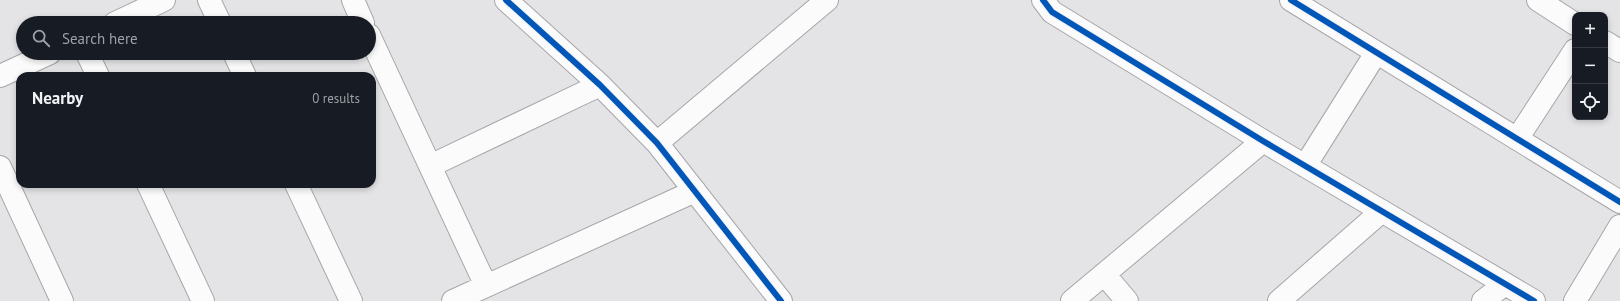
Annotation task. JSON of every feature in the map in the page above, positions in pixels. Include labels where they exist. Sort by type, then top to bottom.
[{"type":"street","points":[[130,16],[164,0]]},
{"type":"street","points":[[209,0],[217,16]]},
{"type":"street","points":[[353,0],[360,16]]},
{"type":"street","points":[[506,0],[600,85],[657,143],[780,301]]},
{"type":"street","points":[[657,143],[827,0]]},
{"type":"street","points":[[1042,0],[1052,12],[1263,141],[1534,301]]},
{"type":"street","points":[[1291,0],[1620,202]]},
{"type":"street","points":[[1538,0],[1572,22]]},
{"type":"street","points":[[1608,44],[1620,51]]},
{"type":"street","points":[[376,50],[486,286]]},
{"type":"street","points":[[1305,166],[1376,53]]},
{"type":"street","points":[[1517,139],[1572,55]]},
{"type":"street","points":[[0,76],[35,60]]},
{"type":"street","points":[[90,60],[96,72]]},
{"type":"street","points":[[237,60],[243,72]]},
{"type":"street","points":[[430,166],[600,85]]},
{"type":"street","points":[[1072,301],[1263,141]]},
{"type":"street","points":[[0,167],[62,301]]},
{"type":"street","points":[[150,188],[203,301]]},
{"type":"street","points":[[298,188],[350,301]]},
{"type":"street","points":[[453,301],[695,191]]},
{"type":"street","points":[[1279,301],[1382,211]]},
{"type":"street","points":[[1575,301],[1620,226]]},
{"type":"street","points":[[1104,274],[1127,301]]},
{"type":"street","points":[[1483,301],[1505,284]]},
{"type":"cycle path","points":[[506,0],[600,85],[657,143],[781,301]]},
{"type":"cycle path","points":[[1043,0],[1052,12],[1263,141],[1534,301]]},
{"type":"cycle path","points":[[1291,0],[1620,202]]}]
